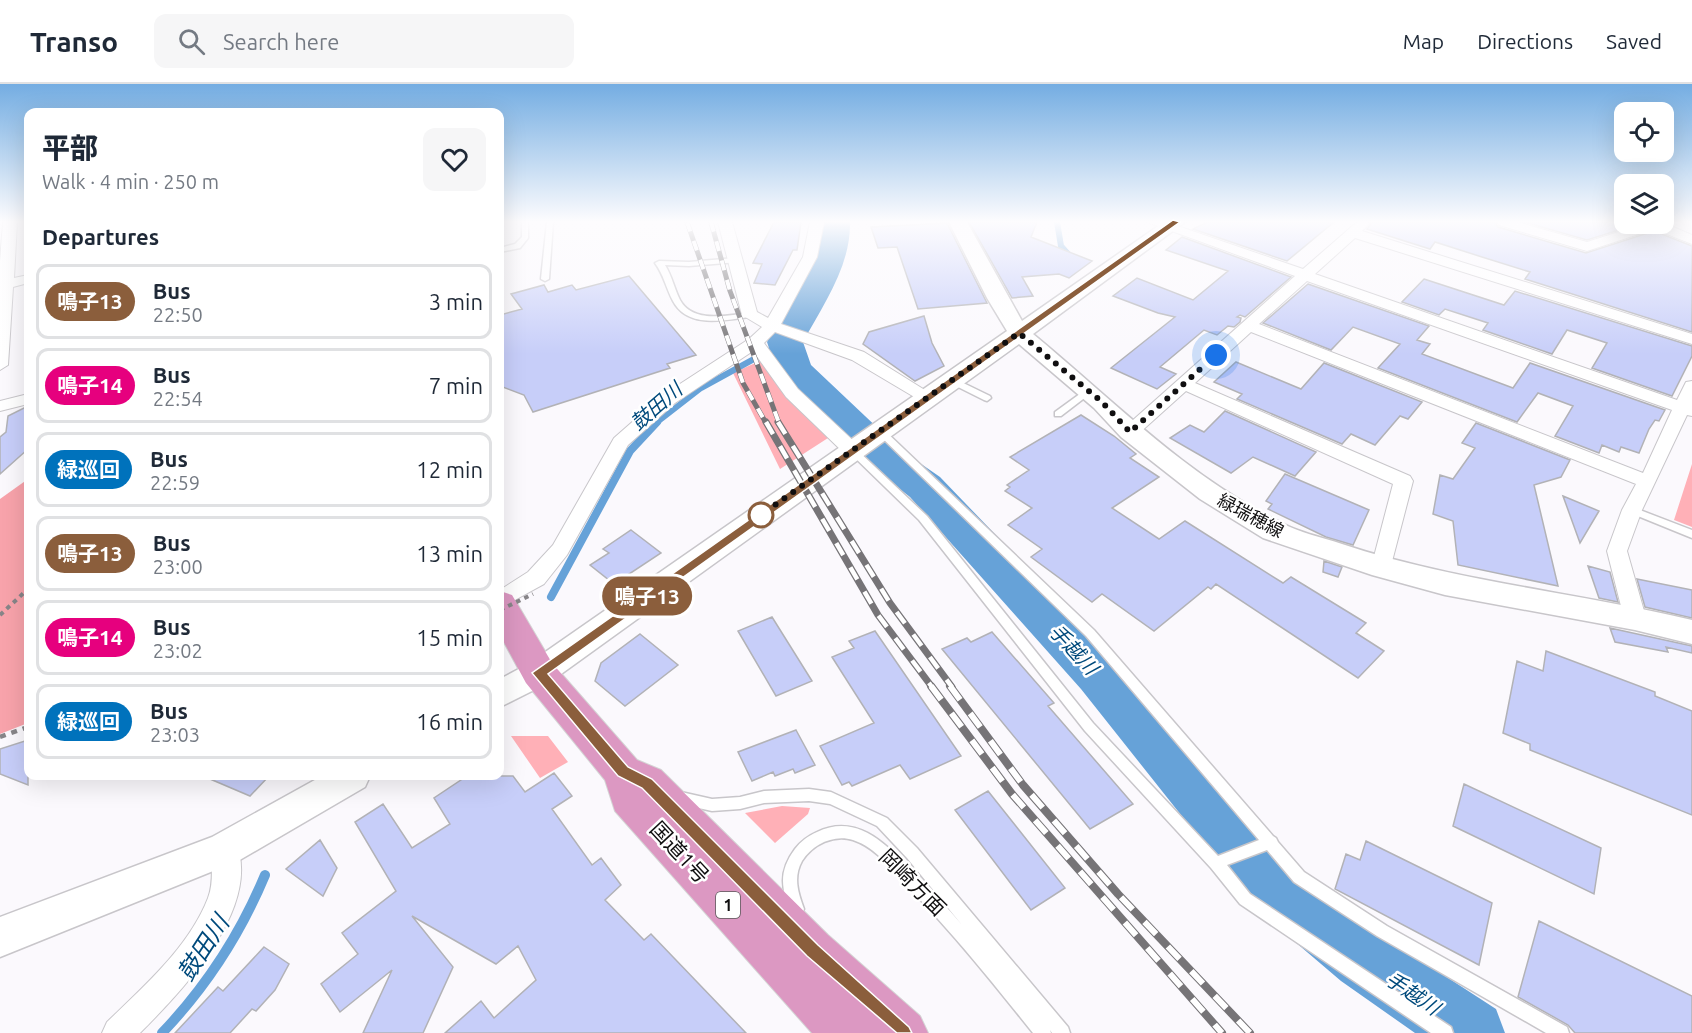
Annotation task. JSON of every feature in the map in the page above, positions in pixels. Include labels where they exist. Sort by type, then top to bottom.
[{"type":"highway","name":"国道1号","points":[[504,609],[539,673],[635,778],[812,951],[903,1033]]},
{"type":"highway","name":"国道1号","points":[[635,778],[630,798],[845,1033]]},
{"type":"street","points":[[0,365],[5,266]]},
{"type":"street","points":[[737,266],[750,315],[775,327],[858,356],[927,398]]},
{"type":"street","points":[[504,599],[536,578],[560,550],[621,442],[633,429],[669,399],[760,350],[775,327],[805,266]]},
{"type":"street","name":"緑瑞穂線","points":[[981,266],[1019,333],[1088,391],[1130,432],[1209,493],[1274,531],[1382,568],[1445,584],[1635,618],[1692,632]]},
{"type":"street","points":[[504,692],[539,673],[1019,333],[1108,266]]},
{"type":"street","points":[[1282,266],[1687,409]]},
{"type":"street","points":[[1130,432],[1315,266]]},
{"type":"street","points":[[1459,266],[1692,339]]},
{"type":"street","points":[[3,285],[24,280]]},
{"type":"street","points":[[1249,326],[1646,481]]},
{"type":"street","points":[[760,350],[792,393],[867,440]]},
{"type":"street","points":[[1184,384],[1403,481],[1382,568]]},
{"type":"street","points":[[1635,618],[1617,551],[1632,510],[1646,481],[1687,409],[1692,386]]},
{"type":"street","points":[[0,406],[24,400]]},
{"type":"street","points":[[0,937],[225,849],[346,780]]},
{"type":"street","points":[[118,1033],[174,977],[204,931],[221,901],[230,863],[225,849]]},
{"type":"lane","points":[[545,279],[546,266]]},
{"type":"lane","points":[[662,266],[666,271],[678,303],[685,313],[706,319],[750,315]]},
{"type":"lane","points":[[951,380],[987,398]]},
{"type":"lane","points":[[1058,414],[1088,391]]},
{"type":"lane","points":[[867,440],[1090,633],[1299,878],[1382,931],[1561,1033]]},
{"type":"lane","points":[[867,440],[923,518],[1089,727],[1221,861],[1245,899],[1445,1033]]},
{"type":"lane","points":[[1632,510],[1692,534]]},
{"type":"lane","points":[[635,778],[688,801],[712,805],[787,796],[809,795],[831,798],[882,822],[912,853],[1062,1033]]},
{"type":"lane","name":"岡崎方面","points":[[808,921],[789,895],[788,877],[793,862],[820,837],[839,831],[876,845],[949,918],[1043,1033]]},
{"type":"lane","points":[[1221,861],[1268,844]]},
{"type":"path","points":[[0,615],[24,593]]},
{"type":"path","points":[[504,608],[533,594]]},
{"type":"path","points":[[0,737],[24,728]]},
{"type":"shaded area","points":[[762,360],[827,429],[828,438],[780,469],[733,373]]},
{"type":"shaded area","points":[[1692,464],[1692,527],[1674,520]]},
{"type":"shaded area","points":[[24,482],[24,725],[0,734],[0,499]]},
{"type":"shaded area","points":[[511,736],[548,736],[568,762],[540,778]]},
{"type":"shaded area","points":[[782,806],[810,808],[808,814],[775,843],[745,813]]},
{"type":"building","points":[[761,266],[785,266],[775,285],[754,283]]},
{"type":"building","points":[[904,266],[969,266],[987,303],[918,309]]},
{"type":"building","points":[[994,266],[1085,266],[1069,278],[1059,274],[1022,277],[1033,296],[1012,298]]},
{"type":"building","points":[[1214,266],[1262,266],[1291,277],[1245,317],[1240,315],[1237,317],[1241,318],[1240,322],[1234,327],[1228,326],[1217,335],[1204,330],[1160,367],[1176,374],[1157,389],[1111,368],[1175,317],[1113,296],[1137,278],[1193,300],[1228,271]]},
{"type":"building","points":[[1512,266],[1692,266],[1692,332],[1525,279],[1530,272]]},
{"type":"building","points":[[629,276],[696,355],[667,364],[670,368],[533,412],[524,395],[504,388],[504,314],[522,309],[511,294],[544,285],[548,292],[572,285],[576,290]]},
{"type":"building","points":[[1424,279],[1504,305],[1515,291],[1692,346],[1692,356],[1672,396],[1592,368],[1607,343],[1567,330],[1552,354],[1483,330],[1488,323],[1445,309],[1439,315],[1402,302]]},
{"type":"building","points":[[1308,284],[1429,326],[1417,340],[1430,344],[1422,354],[1513,388],[1530,363],[1665,410],[1659,421],[1655,420],[1649,429],[1639,453],[1621,447],[1619,452],[1602,445],[1599,453],[1555,436],[1573,406],[1538,393],[1517,422],[1378,368],[1400,344],[1353,327],[1331,350],[1263,323]]},
{"type":"building","points":[[924,316],[932,343],[944,366],[915,381],[863,344],[869,332]]},
{"type":"building","points":[[1236,362],[1301,389],[1324,363],[1422,402],[1408,419],[1400,416],[1375,445],[1351,434],[1342,444],[1237,399],[1242,394],[1214,382]]},
{"type":"building","points":[[24,408],[24,453],[0,474],[0,437],[6,432],[8,416]]},
{"type":"building","points":[[1225,411],[1316,452],[1295,476],[1253,457],[1231,473],[1170,438],[1190,425],[1204,432]]},
{"type":"building","points":[[1081,415],[1114,436],[1136,454],[1130,458],[1159,477],[1112,508],[1159,539],[1185,521],[1283,583],[1291,577],[1366,623],[1356,633],[1384,651],[1358,678],[1216,584],[1211,589],[1208,587],[1154,631],[1102,594],[1092,602],[1031,557],[1042,549],[1008,525],[1032,508],[1005,491],[1010,487],[1007,485],[1029,470],[1010,457]]},
{"type":"building","points":[[1476,423],[1570,460],[1561,477],[1534,485],[1558,586],[1458,565],[1453,521],[1433,514],[1440,475],[1453,479],[1475,448],[1462,443]]},
{"type":"building","points":[[1285,474],[1369,510],[1353,545],[1326,537],[1268,509],[1272,504],[1266,501]]},
{"type":"building","points":[[1563,496],[1599,511],[1580,543]]},
{"type":"building","points":[[631,530],[661,553],[614,584],[590,565],[609,553],[603,549]]},
{"type":"building","points":[[1324,561],[1342,567],[1338,577],[1323,572]]},
{"type":"building","points":[[1588,566],[1610,572],[1618,602],[1599,598]]},
{"type":"building","points":[[1637,579],[1692,590],[1692,618],[1645,607]]},
{"type":"building","points":[[772,617],[812,681],[776,696],[738,631]]},
{"type":"building","points":[[1610,628],[1692,646],[1692,653],[1666,647],[1668,652],[1615,642]]},
{"type":"building","points":[[875,631],[961,756],[910,779],[900,765],[852,786],[849,782],[842,785],[820,746],[874,723],[832,657],[854,648],[849,641]]},
{"type":"building","points":[[992,632],[1054,703],[1048,706],[1133,804],[1090,829],[942,649],[967,638],[971,642]]},
{"type":"building","points":[[640,634],[678,665],[625,706],[595,681],[601,663]]},
{"type":"building","points":[[1546,651],[1655,692],[1655,696],[1692,711],[1692,815],[1530,750],[1530,744],[1503,733],[1517,661],[1543,671]]},
{"type":"building","points":[[796,730],[815,765],[795,773],[793,769],[775,776],[773,772],[752,781],[738,752]]},
{"type":"building","points":[[24,741],[24,780],[28,780],[28,785],[0,774],[0,749]]},
{"type":"building","points":[[554,773],[572,796],[552,809],[592,865],[601,858],[621,885],[605,900],[644,940],[651,934],[746,1033],[445,1033],[481,1001],[494,1018],[536,980],[518,946],[496,964],[412,916],[453,967],[423,1033],[363,1033],[392,970],[340,1012],[321,984],[358,954],[342,933],[396,891],[355,822],[383,804],[412,848],[450,824],[434,798],[461,780],[504,780],[504,776],[513,776],[525,792]]},
{"type":"building","points":[[212,780],[265,780],[250,796]]},
{"type":"building","points":[[1464,784],[1601,848],[1594,894],[1453,826]]},
{"type":"building","points":[[988,791],[1065,888],[1031,910],[955,810]]},
{"type":"building","points":[[320,840],[337,868],[323,896],[286,869]]},
{"type":"building","points":[[1366,841],[1492,903],[1479,965],[1335,889],[1346,854],[1360,860]]},
{"type":"building","points":[[1539,921],[1692,996],[1692,1033],[1575,1033],[1568,1025],[1518,997]]},
{"type":"building","points":[[264,947],[289,964],[275,990],[256,1011],[252,1009],[230,1033],[175,1033],[218,987],[223,991]]},
{"type":"waterway","name":"手越川","points":[[827,266],[785,342],[794,369],[887,459],[925,487],[1099,675],[1275,887],[1363,959],[1472,1033]]},
{"type":"waterway","name":"鼓田川","points":[[656,423],[701,388],[785,342]]},
{"type":"waterway","name":"鼓田川","points":[[551,597],[630,451],[656,423]]},
{"type":"waterway","name":"鼓田川","points":[[162,1033],[194,997],[221,959],[245,918],[265,875]]},
{"type":"railway","points":[[702,266],[743,383],[766,423]]},
{"type":"railway","points":[[723,266],[730,291],[779,423]]},
{"type":"railway","points":[[766,422],[878,615],[932,687]]},
{"type":"railway","points":[[778,422],[890,603],[952,687]]},
{"type":"railway","points":[[931,686],[1012,794],[1222,1033]]},
{"type":"railway","points":[[950,686],[1023,785],[1118,894],[1250,1033]]},
{"type":"bus line","name":"鳴子13","points":[[903,1033],[812,951],[647,783],[623,772],[539,673],[1113,266]]},
{"type":"route","points":[[761,515],[755,519],[1019,333],[1102,402],[1130,432],[1216,355]]}]
